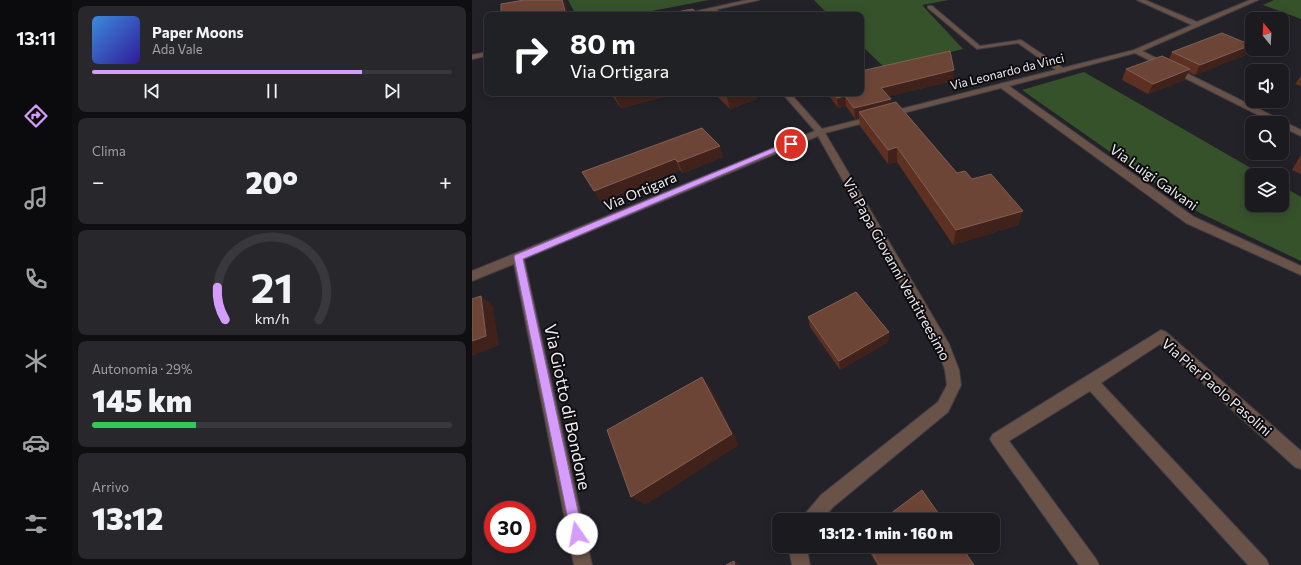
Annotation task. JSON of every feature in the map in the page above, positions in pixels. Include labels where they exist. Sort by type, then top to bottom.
[{"type":"street","points":[[698,12],[756,0]]},
{"type":"street","points":[[1140,0],[1198,25]]},
{"type":"street","name":"Via Leonardo da Vinci","points":[[820,132],[1136,51],[1255,0]]},
{"type":"street","points":[[930,8],[979,48],[1018,41],[1062,70]]},
{"type":"street","points":[[1136,51],[1267,116]]},
{"type":"street","points":[[472,58],[484,55]]},
{"type":"street","name":"Via Luigi Galvani","points":[[1002,85],[1190,220],[1301,271]]},
{"type":"street","name":"Via Papa Giovanni Ventitreesimo","points":[[789,96],[820,132],[944,348],[952,370],[954,385],[943,407],[827,501],[817,513]]},
{"type":"street","points":[[1289,127],[1301,133]]},
{"type":"street","name":"Via Ortigara","points":[[472,276],[820,132]]},
{"type":"street","name":"Via Giotto di Bondone","points":[[518,257],[583,565]]},
{"type":"street","name":"Via Pier Paolo Pasolini","points":[[1090,565],[998,439],[1091,382],[1161,336],[1301,461]]},
{"type":"street","points":[[1091,382],[1260,565]]},
{"type":"street","points":[[799,553],[801,565]]},
{"type":"green space","points":[[568,0],[709,0],[647,12],[574,12]]},
{"type":"green space","points":[[814,0],[949,0],[922,5],[963,49],[885,68],[864,48],[864,12],[826,12]]},
{"type":"green space","points":[[1274,0],[1301,0],[1301,19],[1289,15],[1289,12],[1282,12],[1263,5]]},
{"type":"green space","points":[[1084,72],[1251,168],[1245,168],[1245,212],[1289,212],[1289,190],[1301,197],[1301,261],[1200,213],[1160,187],[1022,90]]},
{"type":"building","points":[[524,0],[562,0],[565,12],[501,12],[501,4]]},
{"type":"building","points":[[693,9],[695,12],[676,12]]},
{"type":"building","points":[[1222,33],[1245,43],[1245,47],[1200,65],[1172,52]]},
{"type":"building","points":[[950,51],[954,70],[881,88],[891,99],[854,108],[845,96],[864,96],[864,70]]},
{"type":"building","points":[[1162,56],[1190,69],[1153,84],[1126,69]]},
{"type":"building","points":[[896,102],[957,173],[965,171],[972,179],[991,174],[1023,211],[956,230],[897,147],[888,150],[859,112]]},
{"type":"building","points":[[702,128],[720,146],[678,162],[675,159],[594,191],[582,172]]},
{"type":"building","points":[[856,292],[889,332],[839,361],[808,317]]},
{"type":"building","points":[[481,296],[486,336],[472,341],[472,299]]},
{"type":"building","points":[[702,377],[732,434],[631,497],[607,430]]},
{"type":"building","points":[[922,490],[938,513],[891,513]]},
{"type":"building","points":[[872,553],[966,553],[974,565],[879,565]]},
{"type":"building","points":[[734,561],[735,565],[726,565]]},
{"type":"route","points":[[577,534],[518,257],[791,144]]}]
